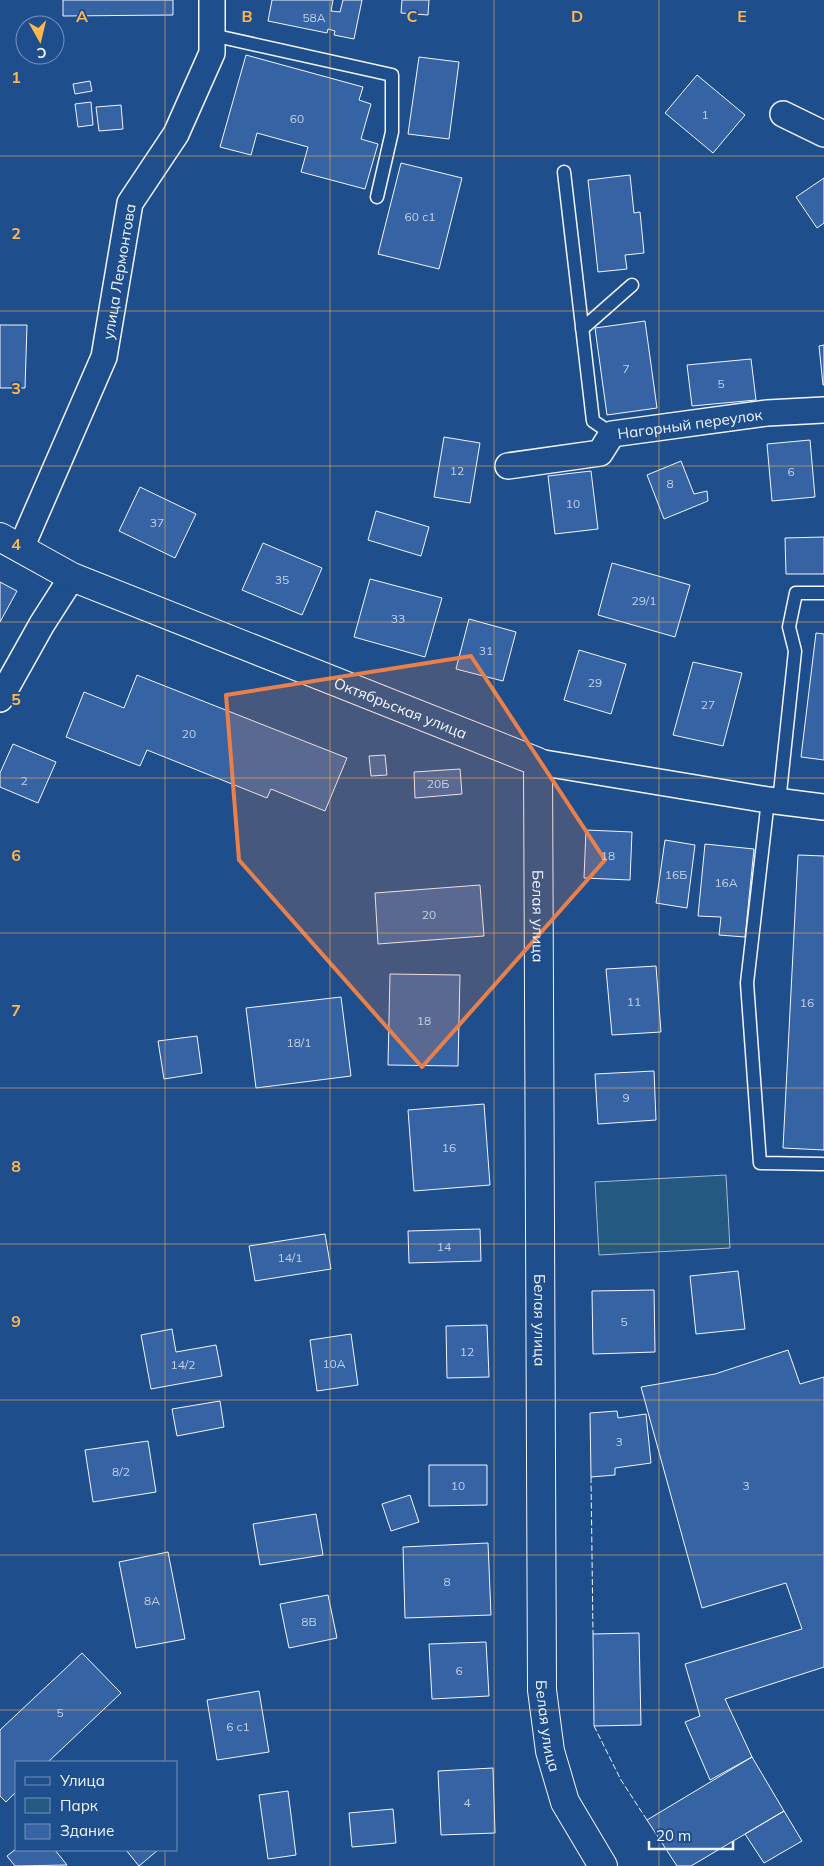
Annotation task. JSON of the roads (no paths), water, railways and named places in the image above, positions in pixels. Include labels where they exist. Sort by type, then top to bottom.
[{"type":"street","name":"улица Лермонтова","points":[[11,542],[104,358],[130,203],[176,134],[212,53],[212,0]]},
{"type":"street","points":[[783,114],[824,134]]},
{"type":"street","name":"Нагорный переулок","points":[[508,466],[600,453],[612,434],[767,413],[824,410]]},
{"type":"street","name":"Октябрьская улица","points":[[11,542],[72,576],[538,762],[774,801],[824,807]]},
{"type":"street","points":[[0,699],[42,624],[72,576]]},
{"type":"street","name":"Белая улица","points":[[538,762],[542,1690],[550,1750],[565,1802],[603,1866]]},
{"type":"lane","points":[[212,35],[392,75],[392,132],[377,198]]},
{"type":"lane","points":[[564,172],[593,421],[612,434]]},
{"type":"lane","points":[[582,329],[632,285]]},
{"type":"lane","points":[[822,1164],[760,1162],[747,983],[795,651],[789,627],[796,593],[824,593]]}]
